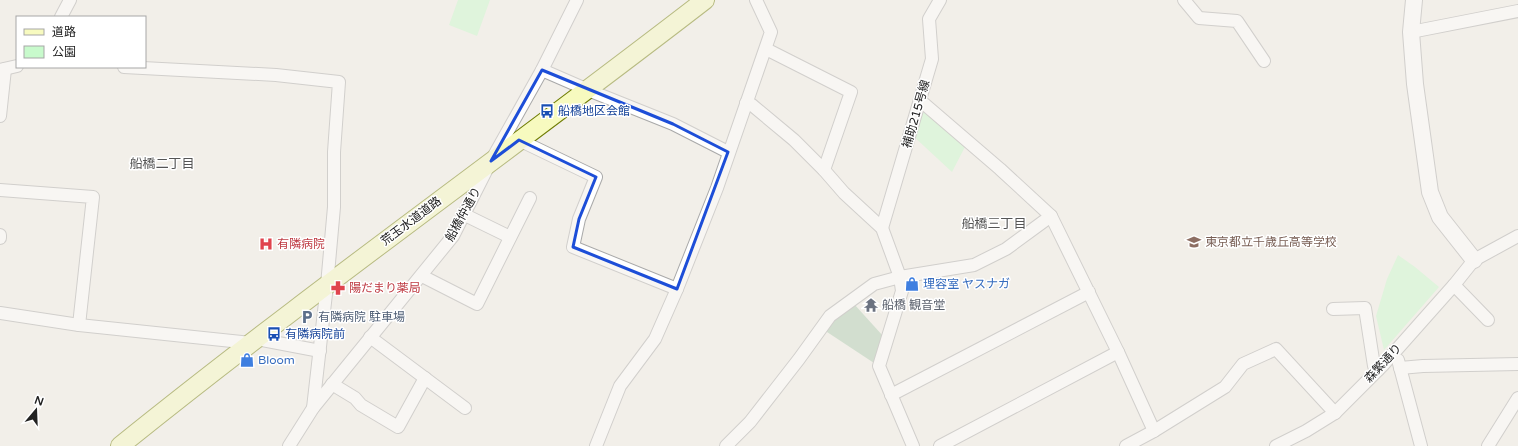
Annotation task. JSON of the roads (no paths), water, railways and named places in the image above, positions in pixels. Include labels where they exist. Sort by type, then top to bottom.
[{"type":"main road","name":"荒玉水道道路","points":[[120,446],[179,398],[706,0]]},
{"type":"street","points":[[62,16],[70,0]]},
{"type":"street","name":"船橋仲通り","points":[[289,446],[313,408],[370,337],[422,276],[453,236],[465,215],[491,161],[542,70],[577,0]]},
{"type":"street","points":[[596,446],[620,386],[655,338],[677,289],[699,235],[766,49],[771,32],[756,0]]},
{"type":"street","name":"補助215号線","points":[[882,228],[932,59],[929,19],[940,0]]},
{"type":"street","points":[[1184,0],[1199,18],[1237,21],[1264,61]]},
{"type":"street","points":[[1414,0],[1411,32],[1415,84],[1430,192],[1440,217],[1474,260],[1518,236]]},
{"type":"street","points":[[1411,32],[1518,11]]},
{"type":"street","points":[[766,49],[851,92],[824,170]]},
{"type":"street","points":[[0,116],[7,68]]},
{"type":"street","points":[[143,68],[276,75],[339,82],[334,152],[334,207],[328,285],[313,408]]},
{"type":"street","points":[[542,70],[673,124],[728,152]]},
{"type":"street","points":[[920,102],[922,102],[1000,169],[1051,216],[1118,352],[1154,431]]},
{"type":"street","points":[[746,103],[752,105],[794,140],[824,170],[844,193],[882,228],[900,277],[902,291],[879,366],[913,446]]},
{"type":"street","points":[[519,140],[596,177],[579,219],[573,247],[677,289]]},
{"type":"street","points":[[0,190],[93,197],[79,325]]},
{"type":"street","points":[[422,276],[477,304],[530,198]]},
{"type":"street","points":[[465,215],[510,237]]},
{"type":"street","points":[[726,446],[750,422],[830,316],[874,284],[900,277],[974,265],[1006,249],[1051,216]]},
{"type":"street","name":"森繁通り","points":[[1276,446],[1306,431],[1335,413],[1378,370],[1454,285],[1474,260]]},
{"type":"street","points":[[1454,285],[1488,320]]},
{"type":"street","points":[[891,395],[1089,292]]},
{"type":"street","points":[[1333,309],[1365,308],[1374,366],[1378,370]]},
{"type":"street","points":[[0,314],[79,325],[254,341],[320,350]]},
{"type":"street","points":[[370,337],[465,408]]},
{"type":"street","points":[[1126,446],[1154,431],[1225,387],[1243,364],[1276,349],[1335,413]]},
{"type":"street","points":[[940,446],[1118,352]]},
{"type":"street","points":[[1393,353],[1397,356],[1421,446]]},
{"type":"street","points":[[1400,368],[1423,366],[1518,364]]},
{"type":"street","points":[[332,384],[398,427],[425,378]]},
{"type":"street","points":[[1488,446],[1518,398]]},
{"type":"place","name":"船橋地区会館","points":[[547,111]]},
{"type":"place","name":"東京都立千歳丘高等学校","points":[[1194,242]]},
{"type":"place","name":"有隣病院","points":[[266,244]]},
{"type":"place","name":"理容室 ヤスナガ","points":[[912,284]]},
{"type":"place","name":"陽だまり薬局","points":[[338,288]]},
{"type":"place","name":"船橋 観音堂","points":[[871,305]]},
{"type":"place","name":"有隣病院 駐車場","points":[[307,317]]},
{"type":"place","name":"有隣病院前","points":[[274,334]]},
{"type":"place","name":"Bloom","points":[[247,360]]},
{"type":"district","name":"船橋二丁目","points":[[162,163]]},
{"type":"district","name":"船橋三丁目","points":[[994,223]]}]
